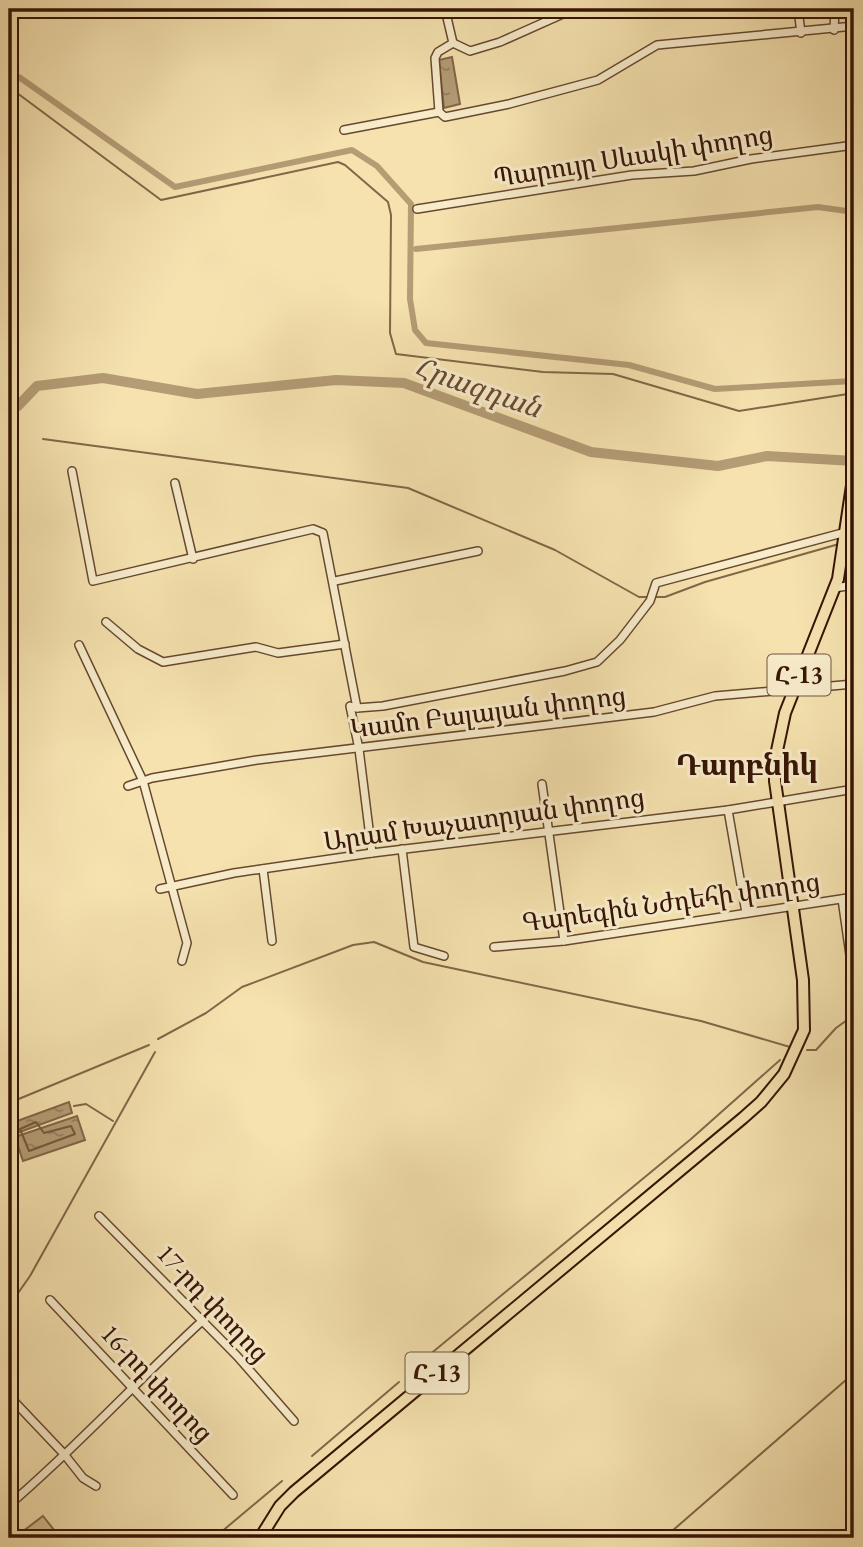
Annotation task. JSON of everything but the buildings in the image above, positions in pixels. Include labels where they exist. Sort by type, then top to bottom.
[{"type":"main road","name":"Հ-13","points":[[260,1538],[280,1506],[293,1492],[761,1102],[784,1074],[804,1030],[806,1010],[795,907],[774,773],[776,746],[793,691],[834,588],[843,552],[853,477]]},
{"type":"street","points":[[445,9],[453,43]]},
{"type":"street","points":[[453,43],[470,51],[500,42],[574,9]]},
{"type":"street","points":[[798,9],[801,33]]},
{"type":"street","points":[[834,30],[835,9]]},
{"type":"street","points":[[453,43],[438,52],[435,58],[439,112],[445,117],[509,104],[598,80],[657,46],[854,26]]},
{"type":"street","points":[[344,130],[439,112]]},
{"type":"street","name":"Պարույր Սևակի փողոց","points":[[417,209],[465,204],[632,175],[694,171],[751,159],[854,145]]},
{"type":"street","points":[[72,471],[93,580],[193,559],[313,529],[323,533],[335,581],[357,708]]},
{"type":"street","points":[[174,483],[193,559]]},
{"type":"street","points":[[372,853],[359,749],[350,706],[383,706],[565,671],[597,662],[620,640],[650,601],[656,583],[845,536]]},
{"type":"street","points":[[335,581],[478,551]]},
{"type":"street","points":[[834,588],[854,584]]},
{"type":"street","points":[[106,622],[138,649],[163,662],[256,647],[278,653],[345,644]]},
{"type":"street","points":[[79,645],[143,781],[187,943],[183,961]]},
{"type":"street","name":"Կամո Բալայան փողոց","points":[[128,786],[257,760],[654,712],[715,696],[854,684]]},
{"type":"street","points":[[542,784],[564,941]]},
{"type":"street","name":"Արամ Խաչատրյան փողոց","points":[[160,888],[372,853],[728,810],[854,789]]},
{"type":"street","points":[[728,810],[746,914]]},
{"type":"street","points":[[402,849],[414,947],[444,956]]},
{"type":"street","points":[[263,869],[272,941]]},
{"type":"street","name":"Գարեգին Նժդեհի փողոց","points":[[494,947],[564,941],[854,897]]},
{"type":"street","points":[[842,899],[854,983]]},
{"type":"street","name":"17-րդ փողոց","points":[[99,1216],[237,1356],[293,1421]]},
{"type":"street","name":"16-րդ փողոց","points":[[50,1300],[233,1495]]},
{"type":"street","points":[[9,1505],[201,1322]]},
{"type":"street","points":[[9,1396],[83,1478],[96,1486]]},
{"type":"shaded area","points":[[43,1516],[58,1535],[55,1538],[14,1538]]},
{"type":"water","points":[[452,57],[460,104],[444,108],[439,60]]},
{"type":"water","points":[[69,1102],[72,1113],[9,1136],[9,1124]]},
{"type":"water","points":[[77,1116],[85,1140],[23,1161],[15,1137]]},
{"type":"waterway","points":[[9,74],[19,77],[175,187],[352,150],[377,166],[411,204],[410,299],[415,330],[426,343],[629,365],[715,389],[853,381]]},
{"type":"waterway","points":[[9,87],[161,200],[338,162],[345,165],[388,202],[391,215],[390,333],[396,354],[543,372],[613,374],[739,411],[854,393]]},
{"type":"waterway","points":[[416,249],[818,207],[854,212]]},
{"type":"waterway","name":"Հրազդան","points":[[9,404],[18,406],[37,386],[103,378],[197,394],[336,380],[404,383],[591,452],[718,466],[767,456],[854,461]]},
{"type":"waterway","points":[[43,439],[408,488],[555,550],[639,597],[648,597]]},
{"type":"waterway","points":[[848,544],[854,543]]},
{"type":"waterway","points":[[653,597],[665,597],[705,582],[839,544]]},
{"type":"waterway","points":[[158,1039],[206,1013],[242,987],[353,945],[374,942],[423,962],[701,1021],[790,1047]]},
{"type":"waterway","points":[[807,1050],[816,1050],[836,1028],[854,1015]]},
{"type":"waterway","points":[[9,1103],[149,1045]]},
{"type":"waterway","points":[[9,1306],[30,1276],[155,1052]]},
{"type":"waterway","points":[[411,1370],[691,1139],[780,1060]]},
{"type":"waterway","points":[[74,1106],[86,1104],[113,1121]]},
{"type":"waterway","points":[[664,1538],[854,1373]]},
{"type":"waterway","points":[[312,1456],[399,1382]]},
{"type":"waterway","points":[[214,1538],[282,1481]]},
{"type":"district","name":"Դարբնիկ","points":[[747,765]]}]
